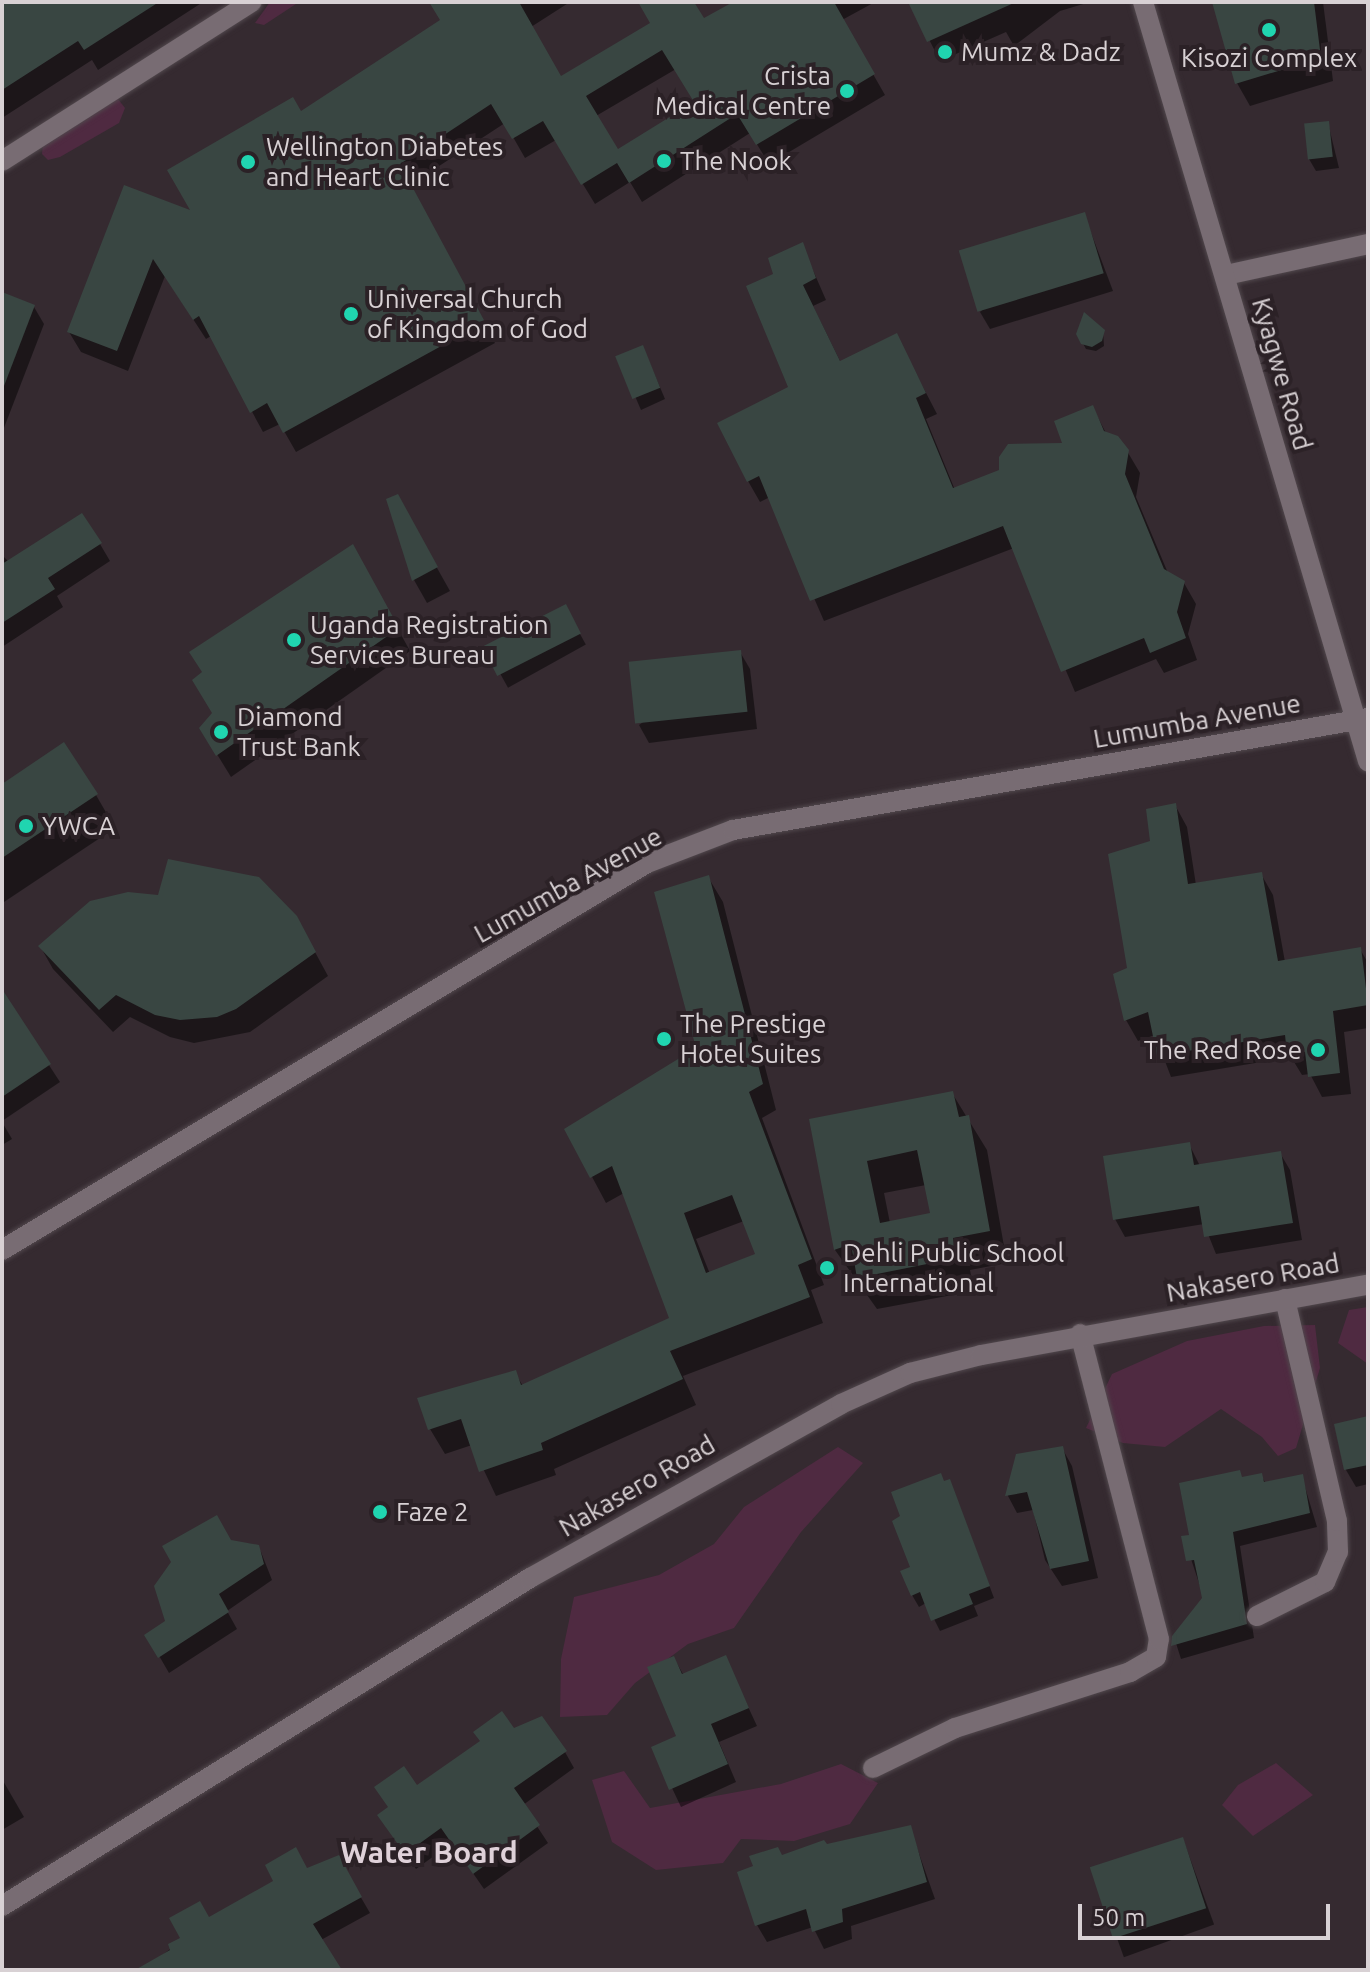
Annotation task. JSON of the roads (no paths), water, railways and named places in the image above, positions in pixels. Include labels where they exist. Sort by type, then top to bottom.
[{"type":"street","points":[[2,161],[252,2]]},
{"type":"street","name":"Kyagwe Road","points":[[1143,2],[1362,719],[1368,761]]},
{"type":"street","points":[[1226,275],[1368,244]]},
{"type":"street","name":"Lumumba Avenue","points":[[2,1250],[647,863],[733,830],[1362,719]]},
{"type":"street","name":"Nakasero Road","points":[[2,1906],[530,1578],[828,1410],[910,1373],[1080,1334],[1368,1285]]},
{"type":"street","points":[[1257,1616],[1325,1582],[1338,1552],[1337,1521],[1285,1299]]},
{"type":"street","points":[[873,1768],[955,1728],[1130,1672],[1156,1657],[1159,1639],[1080,1334]]},
{"type":"place","name":"Kisozi Complex","points":[[1269,30]]},
{"type":"place","name":"Mumz & Dadz","points":[[945,52]]},
{"type":"place","name":"Crista Medical Centre","points":[[847,91]]},
{"type":"place","name":"The Nook","points":[[664,161]]},
{"type":"place","name":"Wellington Diabetes and Heart Clinic","points":[[248,162]]},
{"type":"place","name":"Universal Church of Kingdom of God","points":[[351,314]]},
{"type":"place","name":"Uganda Registration Services Bureau","points":[[294,640]]},
{"type":"place","name":"Diamond Trust Bank","points":[[221,732]]},
{"type":"place","name":"YWCA","points":[[26,826]]},
{"type":"place","name":"The Prestige Hotel Suites","points":[[664,1039]]},
{"type":"place","name":"The Red Rose","points":[[1318,1050]]},
{"type":"place","name":"Dehli Public School International","points":[[827,1268]]},
{"type":"place","name":"Faze 2","points":[[380,1512]]},
{"type":"district","name":"Water Board","points":[[429,1852]]}]
